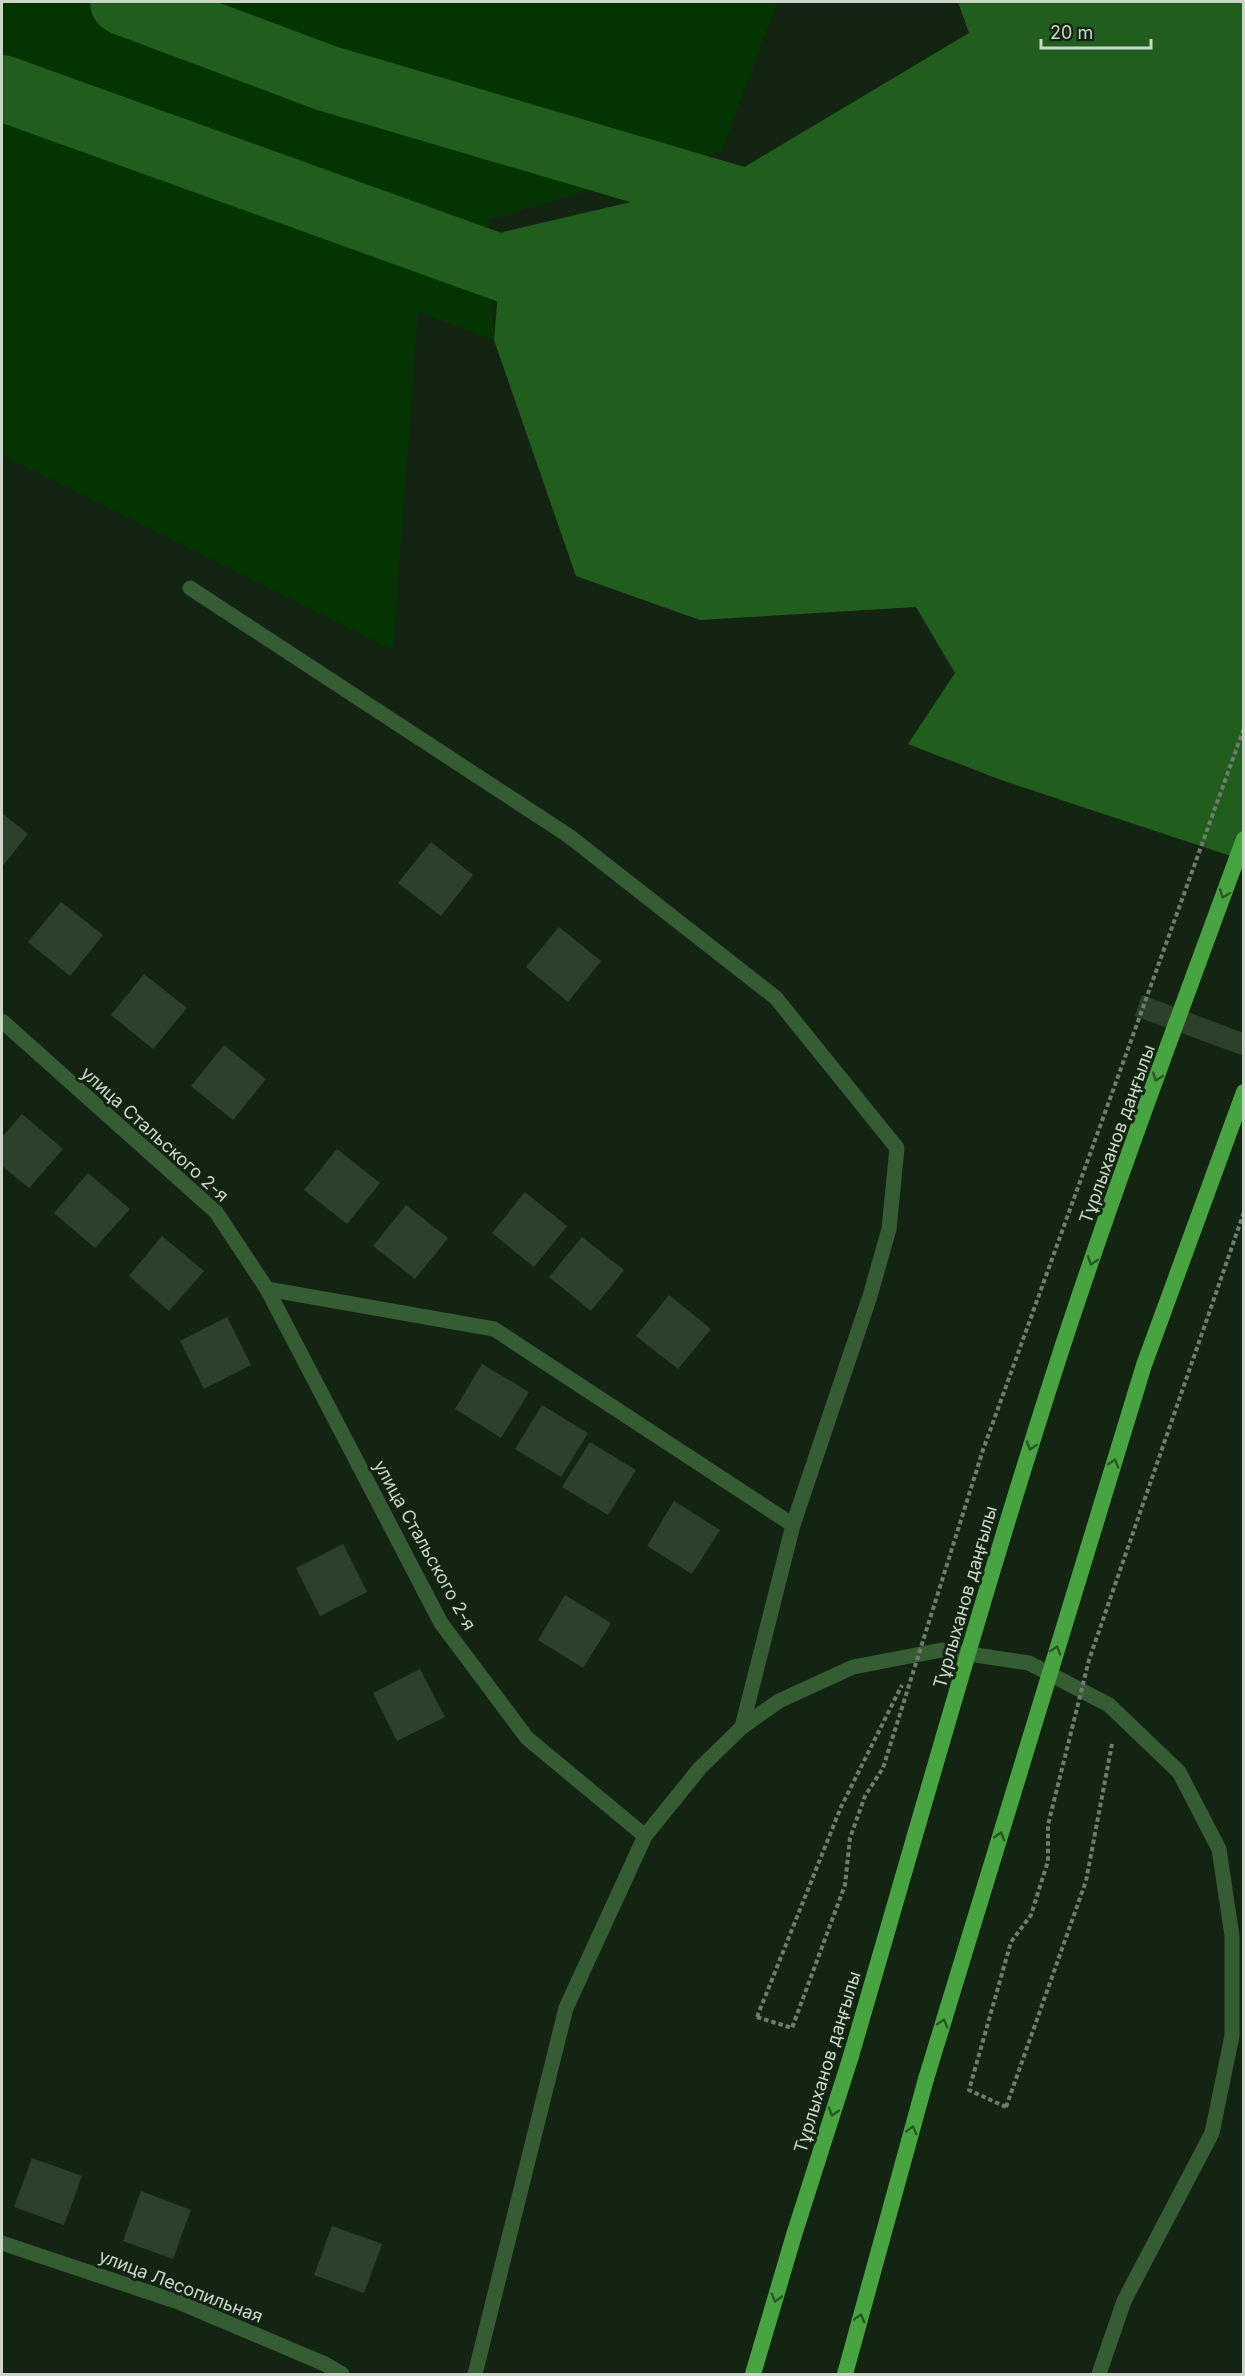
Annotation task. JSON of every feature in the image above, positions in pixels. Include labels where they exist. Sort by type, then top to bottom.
[{"type":"highway","name":"Тұрлыханов даңғылы","points":[[753,2374],[851,2056],[1010,1514],[1063,1346],[1123,1171],[1244,839]]},
{"type":"highway","points":[[845,2374],[926,2079],[1144,1365],[1244,1092]]},
{"type":"street","points":[[190,588],[570,836],[776,998],[897,1148],[889,1229],[870,1296],[793,1525],[742,1727]]},
{"type":"street","name":"улица Стальского 2-я","points":[[2,1021],[216,1212],[267,1289],[441,1623],[527,1738],[645,1836]]},
{"type":"street","points":[[267,1289],[494,1329],[793,1525]]},
{"type":"street","points":[[475,2374],[566,2008],[645,1836],[700,1768],[742,1727],[779,1701],[853,1666],[942,1650],[1029,1663],[1109,1706],[1179,1772],[1219,1849],[1232,1936],[1232,2036],[1212,2133],[1124,2301],[1099,2374]]},
{"type":"street","name":"улица Лесопильная","points":[[2,2243],[182,2304],[325,2364],[342,2374]]},
{"type":"path","points":[[917,1655],[841,1807],[757,2017],[792,2028],[845,1884],[850,1838],[865,1796],[883,1768],[983,1450],[1244,728]]},
{"type":"path","points":[[1118,1714],[1086,1881],[1006,2107],[969,2090],[1011,1942],[1031,1915],[1048,1861],[1048,1825],[1089,1660],[1244,1212]]},
{"type":"shaded area","points":[[2,2],[777,2],[722,151],[489,220],[494,340],[418,312],[393,650],[2,455]]},
{"type":"shaded area","points":[[958,2],[1243,2],[1243,860],[1001,780],[908,744],[955,673],[916,607],[700,620],[576,576],[494,340],[503,232],[721,181],[969,33]]},
{"type":"building","points":[[2,813],[28,834],[2,867]]},
{"type":"building","points":[[431,842],[473,875],[441,916],[398,883]]},
{"type":"building","points":[[61,902],[103,935],[70,976],[28,942]]},
{"type":"building","points":[[559,927],[601,961],[568,1002],[526,967]]},
{"type":"building","points":[[144,974],[187,1008],[153,1049],[111,1015]]},
{"type":"building","points":[[1142,995],[1244,1033],[1244,1056],[1135,1016]]},
{"type":"building","points":[[224,1045],[266,1079],[233,1120],[191,1086]]},
{"type":"building","points":[[22,1114],[63,1149],[29,1188],[2,1166],[2,1137]]},
{"type":"building","points":[[337,1149],[380,1183],[347,1224],[304,1190]]},
{"type":"building","points":[[88,1173],[130,1209],[95,1248],[54,1213]]},
{"type":"building","points":[[525,1192],[567,1226],[534,1267],[492,1233]]},
{"type":"building","points":[[406,1205],[448,1238],[415,1279],[373,1246]]},
{"type":"building","points":[[162,1236],[204,1271],[169,1311],[129,1276]]},
{"type":"building","points":[[582,1237],[624,1270],[591,1311],[549,1277]]},
{"type":"building","points":[[669,1295],[711,1329],[678,1369],[636,1336]]},
{"type":"building","points":[[227,1317],[251,1365],[204,1389],[180,1341]]},
{"type":"building","points":[[482,1364],[529,1392],[501,1438],[455,1409]]},
{"type":"building","points":[[542,1405],[588,1433],[561,1477],[515,1449]]},
{"type":"building","points":[[590,1442],[636,1470],[608,1515],[562,1487]]},
{"type":"building","points":[[674,1501],[720,1530],[692,1574],[647,1546]]},
{"type":"building","points":[[343,1544],[367,1592],[320,1616],[296,1568]]},
{"type":"building","points":[[565,1595],[611,1623],[583,1668],[538,1640]]},
{"type":"building","points":[[420,1669],[445,1717],[397,1741],[373,1693]]},
{"type":"building","points":[[32,2158],[82,2176],[64,2225],[14,2207]]},
{"type":"building","points":[[141,2191],[191,2210],[173,2259],[123,2241]]},
{"type":"building","points":[[332,2226],[382,2244],[364,2293],[314,2275]]},
{"type":"waterway","points":[[123,2],[326,78],[784,213]]},
{"type":"waterway","points":[[2,88],[585,298]]}]
